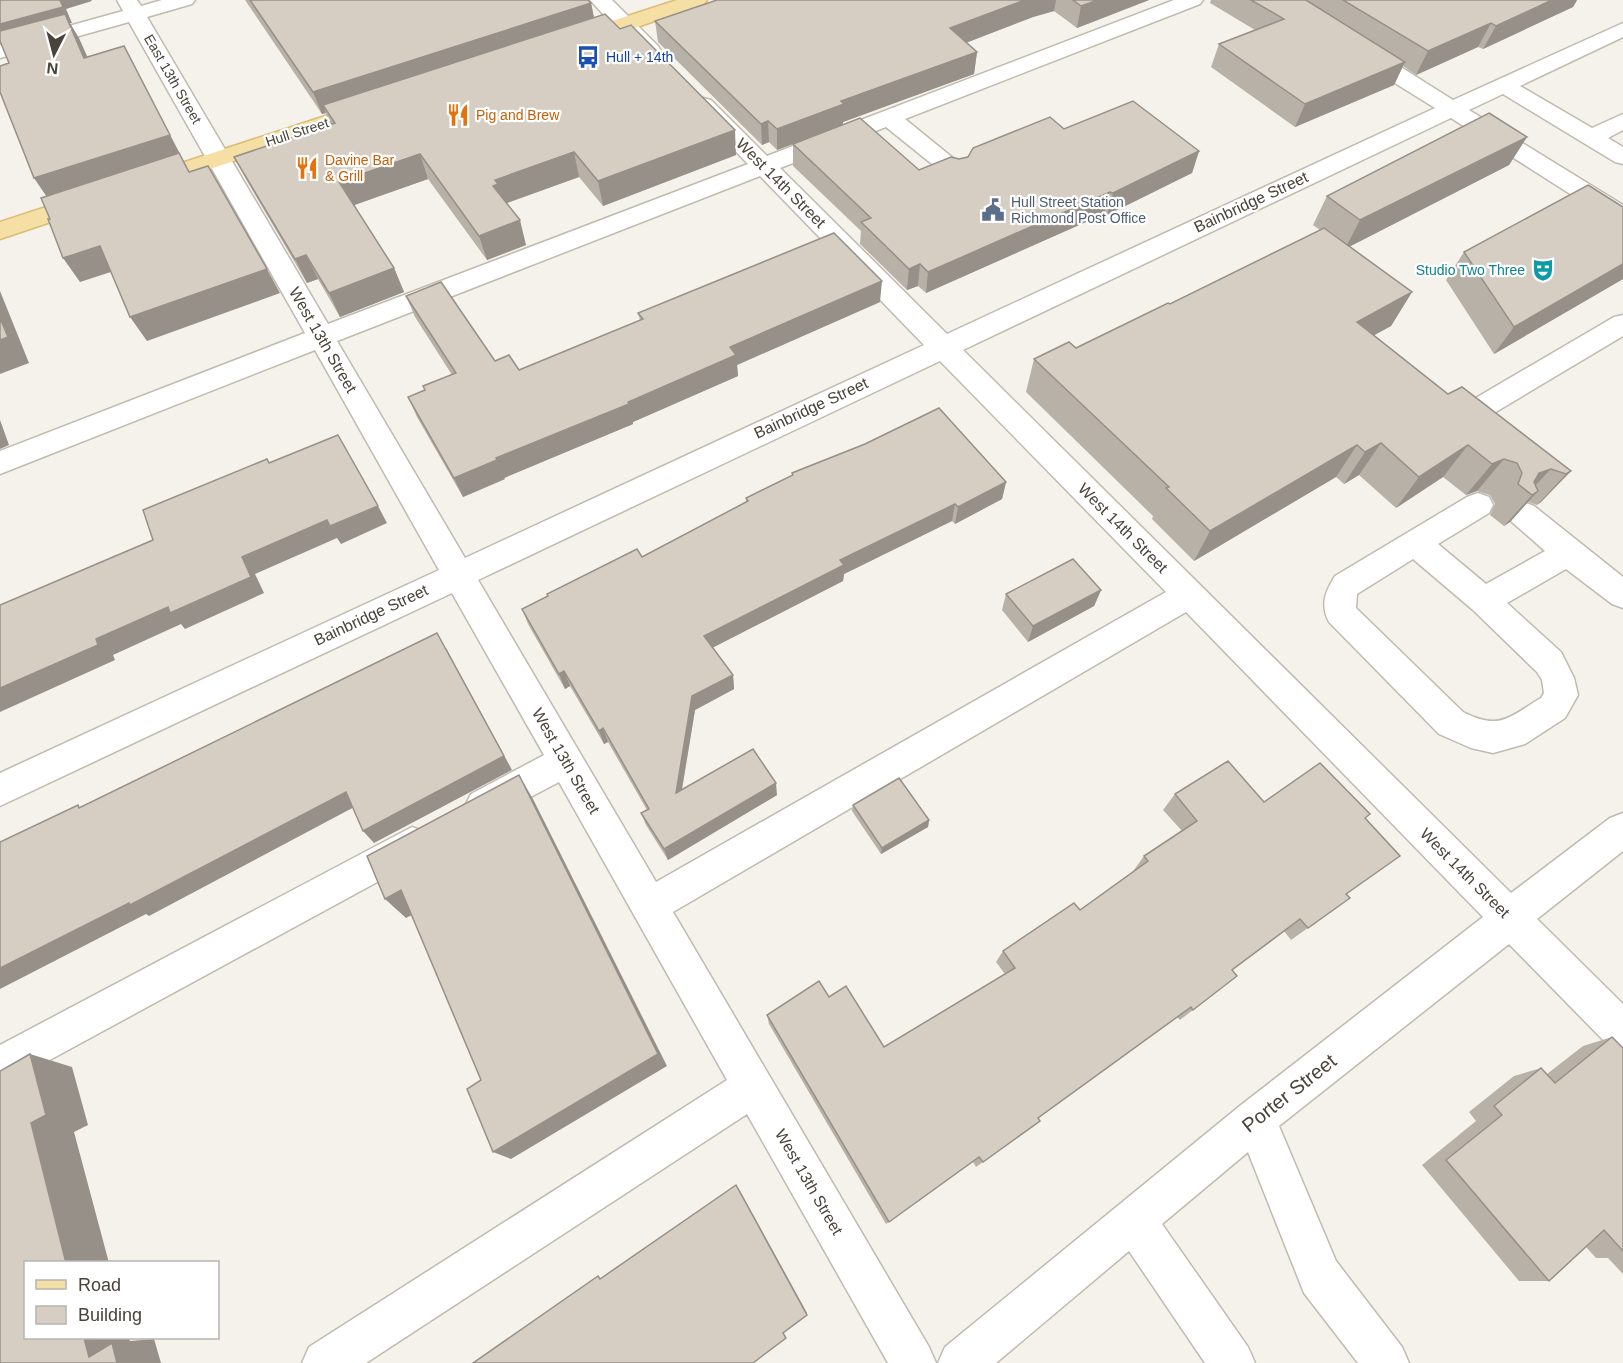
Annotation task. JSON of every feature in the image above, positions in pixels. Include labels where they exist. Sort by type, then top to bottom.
[{"type":"main road","points":[[556,47],[697,0]]},
{"type":"main road","name":"Hull Street","points":[[0,231],[387,103]]},
{"type":"street","points":[[0,52],[131,7],[185,0]]},
{"type":"street","name":"West 14th Street","points":[[600,0],[1623,1032]]},
{"type":"street","points":[[0,463],[321,335],[764,167],[1193,0]]},
{"type":"street","name":"East 13th Street","points":[[131,7],[219,158]]},
{"type":"street","name":"Bainbridge Street","points":[[0,790],[1450,108],[1623,29]]},
{"type":"street","points":[[1339,38],[1623,216]]},
{"type":"street","points":[[1503,85],[1623,157]]},
{"type":"street","points":[[889,118],[956,172]]},
{"type":"street","points":[[1591,138],[1623,121]]},
{"type":"street","name":"West 13th Street","points":[[219,158],[913,1363]]},
{"type":"street","points":[[1484,406],[1623,324]]},
{"type":"street","points":[[1415,543],[1549,662],[1558,678],[1562,695],[1553,708],[1513,733],[1493,738],[1471,733],[1451,723],[1340,613],[1340,595],[1346,585],[1415,543],[1478,505]]},
{"type":"street","points":[[1523,514],[1568,553],[1623,595]]},
{"type":"street","points":[[1484,602],[1568,553]]},
{"type":"street","points":[[649,906],[1189,595]]},
{"type":"street","points":[[0,1067],[566,761]]},
{"type":"street","name":"Porter Street","points":[[961,1363],[1255,1119],[1511,919],[1529,900],[1623,830]]},
{"type":"street","points":[[325,1363],[754,1086]]},
{"type":"street","points":[[1255,1119],[1320,1277],[1386,1363]]},
{"type":"street","points":[[1133,1220],[1232,1363]]},
{"type":"building","points":[[0,0],[60,0],[63,7],[0,24]]},
{"type":"building","points":[[250,0],[588,0],[591,3],[313,92]]},
{"type":"building","points":[[717,0],[1025,0],[950,28],[977,52],[841,101],[844,104],[777,129],[768,121],[761,124],[655,21]]},
{"type":"building","points":[[1073,0],[1098,0],[1081,6]]},
{"type":"building","points":[[1251,0],[1306,0],[1405,62],[1305,104],[1219,44],[1284,19]]},
{"type":"building","points":[[1343,0],[1552,0],[1496,26],[1491,23],[1428,51]]},
{"type":"building","points":[[65,14],[84,58],[124,46],[170,135],[34,178],[0,92],[0,66],[9,63],[0,41],[0,31]]},
{"type":"building","points":[[605,14],[620,29],[631,25],[735,130],[598,181],[574,152],[495,180],[498,184],[493,186],[520,220],[479,236],[420,154],[339,182],[394,268],[329,293],[306,255],[295,259],[234,157],[335,123],[323,105]]},
{"type":"building","points":[[1133,101],[1199,151],[1113,193],[1110,192],[928,272],[920,264],[909,269],[861,222],[871,218],[793,144],[860,118],[919,170],[951,157],[959,159],[968,157],[973,148],[1050,117],[1064,129]]},
{"type":"building","points":[[1489,113],[1527,137],[1360,220],[1327,196]]},
{"type":"building","points":[[179,153],[189,172],[208,166],[267,269],[130,317],[100,246],[63,258],[41,198]]},
{"type":"building","points":[[1588,185],[1623,207],[1623,264],[1514,327],[1464,252]]},
{"type":"building","points":[[1324,228],[1412,292],[1357,322],[1448,394],[1462,387],[1571,471],[1566,474],[1551,469],[1539,473],[1534,482],[1538,491],[1532,495],[1518,484],[1522,473],[1517,463],[1504,459],[1492,464],[1468,445],[1419,477],[1381,443],[1365,452],[1357,445],[1210,531],[1166,488],[1169,487],[1034,359],[1069,342],[1076,348]]},
{"type":"building","points":[[834,233],[882,281],[730,347],[736,355],[628,402],[629,404],[496,458],[497,460],[454,478],[408,397],[425,390],[423,386],[456,373],[406,296],[441,282],[495,361],[509,355],[519,370],[643,319],[638,313]]},
{"type":"building","points":[[0,318],[8,337],[0,340]]},
{"type":"building","points":[[939,408],[1006,482],[958,507],[955,504],[840,560],[844,565],[704,636],[733,675],[692,696],[676,793],[753,749],[776,783],[664,849],[641,813],[649,809],[603,728],[599,731],[564,671],[559,674],[522,609],[637,549],[642,557],[748,501],[746,498],[793,475],[792,473],[865,444]]},
{"type":"building","points":[[338,435],[378,506],[330,526],[327,520],[242,557],[251,577],[170,613],[168,607],[96,639],[98,645],[0,688],[0,605],[153,540],[143,510],[267,459],[269,463]]},
{"type":"building","points":[[1073,559],[1101,590],[1033,626],[1006,594]]},
{"type":"building","points":[[437,633],[504,756],[363,831],[346,792],[130,905],[129,903],[0,968],[0,842],[78,805],[79,808]]},
{"type":"building","points":[[1228,761],[1264,802],[1320,763],[1370,814],[1365,818],[1400,856],[1346,894],[1350,898],[1308,928],[1300,919],[1232,970],[1237,976],[1193,1010],[1191,1007],[1038,1118],[1040,1121],[983,1162],[979,1157],[889,1222],[767,1015],[819,981],[829,997],[846,986],[884,1047],[1015,968],[1003,951],[1074,903],[1080,910],[1148,861],[1144,856],[1197,821],[1175,794]]},
{"type":"building","points":[[519,775],[658,1054],[493,1152],[467,1089],[481,1080],[401,890],[385,899],[367,856]]},
{"type":"building","points":[[899,778],[929,820],[882,848],[853,805]]},
{"type":"building","points":[[1612,1037],[1623,1048],[1623,1251],[1604,1230],[1549,1281],[1446,1160],[1502,1115],[1494,1106],[1541,1068],[1555,1083]]},
{"type":"building","points":[[30,1054],[46,1115],[31,1123],[66,1261],[24,1261],[24,1339],[84,1339],[89,1357],[112,1343],[117,1363],[0,1363],[0,1071]]},
{"type":"building","points":[[736,1185],[807,1315],[783,1333],[786,1338],[753,1363],[473,1363],[598,1276],[600,1279]]},
{"type":"place","name":"Hull + 14th","points":[[588,57]]},
{"type":"place","name":"Pig and Brew","points":[[458,115]]},
{"type":"place","name":"Davine Bar & Grill","points":[[307,168]]},
{"type":"place","name":"Hull Street Station Richmond Post Office","points":[[993,210]]},
{"type":"place","name":"Studio Two Three","points":[[1543,270]]}]
